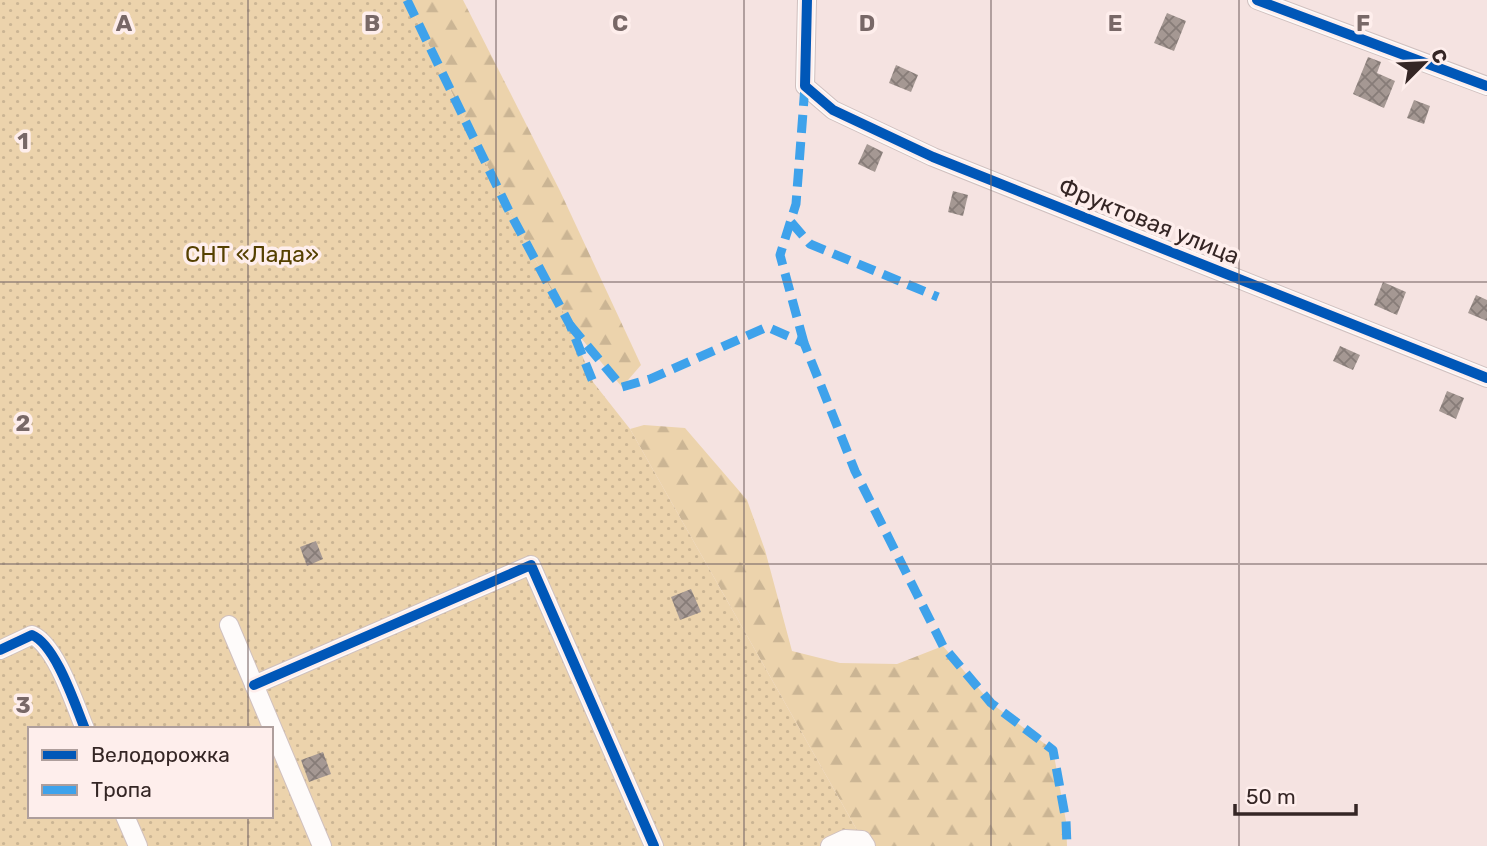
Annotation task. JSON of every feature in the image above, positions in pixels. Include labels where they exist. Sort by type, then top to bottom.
[{"type":"street","name":"Фруктовая улица","points":[[807,0],[805,86],[833,110],[933,157],[1487,378]]},
{"type":"street","points":[[1257,0],[1487,86]]},
{"type":"street","points":[[254,685],[531,565],[653,846]]},
{"type":"street","points":[[229,625],[272,727]]},
{"type":"street","points":[[0,650],[32,635],[41,639],[51,653],[84,727]]},
{"type":"street","points":[[273,730],[322,846]]},
{"type":"street","points":[[126,818],[138,846]]},
{"type":"street","points":[[830,846],[845,839],[862,840],[866,846]]},
{"type":"green space","name":"СНТ «Лада»","points":[[0,0],[407,0],[508,209],[570,325],[593,382],[630,429],[866,846],[0,846]]},
{"type":"green space","points":[[407,0],[463,0],[560,191],[641,365],[622,387],[570,325],[508,209]]},
{"type":"green space","points":[[644,425],[685,428],[747,500],[765,550],[792,651],[840,663],[897,664],[943,646],[991,703],[1053,750],[1066,821],[1067,846],[866,846],[630,429]]},
{"type":"building","points":[[1167,13],[1186,21],[1174,51],[1154,43]]},
{"type":"building","points":[[1368,57],[1381,62],[1377,73],[1395,81],[1384,108],[1353,94]]},
{"type":"building","points":[[896,65],[918,75],[911,92],[889,83]]},
{"type":"building","points":[[1414,100],[1430,106],[1424,124],[1407,118]]},
{"type":"building","points":[[867,144],[883,152],[875,172],[858,164]]},
{"type":"building","points":[[953,191],[968,195],[963,216],[948,212]]},
{"type":"building","points":[[1383,282],[1406,292],[1397,315],[1374,305]]},
{"type":"building","points":[[1476,295],[1487,300],[1487,321],[1468,313]]},
{"type":"building","points":[[1340,346],[1360,355],[1353,370],[1333,361]]},
{"type":"building","points":[[1447,391],[1464,398],[1456,419],[1439,411]]},
{"type":"building","points":[[316,541],[323,559],[307,566],[300,547]]},
{"type":"building","points":[[691,589],[701,612],[680,620],[671,597]]},
{"type":"building","points":[[323,752],[331,774],[309,782],[301,760]]},
{"type":"marked path","points":[[407,0],[508,209],[570,325],[593,382]]},
{"type":"marked path","points":[[804,343],[780,255],[796,204],[805,86]]},
{"type":"marked path","points":[[791,222],[810,244],[938,297]]},
{"type":"marked path","points":[[570,325],[622,387],[650,379],[767,327],[804,343],[855,471],[943,646],[991,703],[1053,750],[1066,821],[1067,846]]},
{"type":"cycle path","points":[[807,0],[805,86],[833,110],[933,157],[1487,378]]},
{"type":"cycle path","points":[[1257,0],[1487,86]]},
{"type":"cycle path","points":[[254,685],[531,565],[654,846]]},
{"type":"cycle path","points":[[0,650],[32,635],[41,641],[57,663],[84,727]]}]
